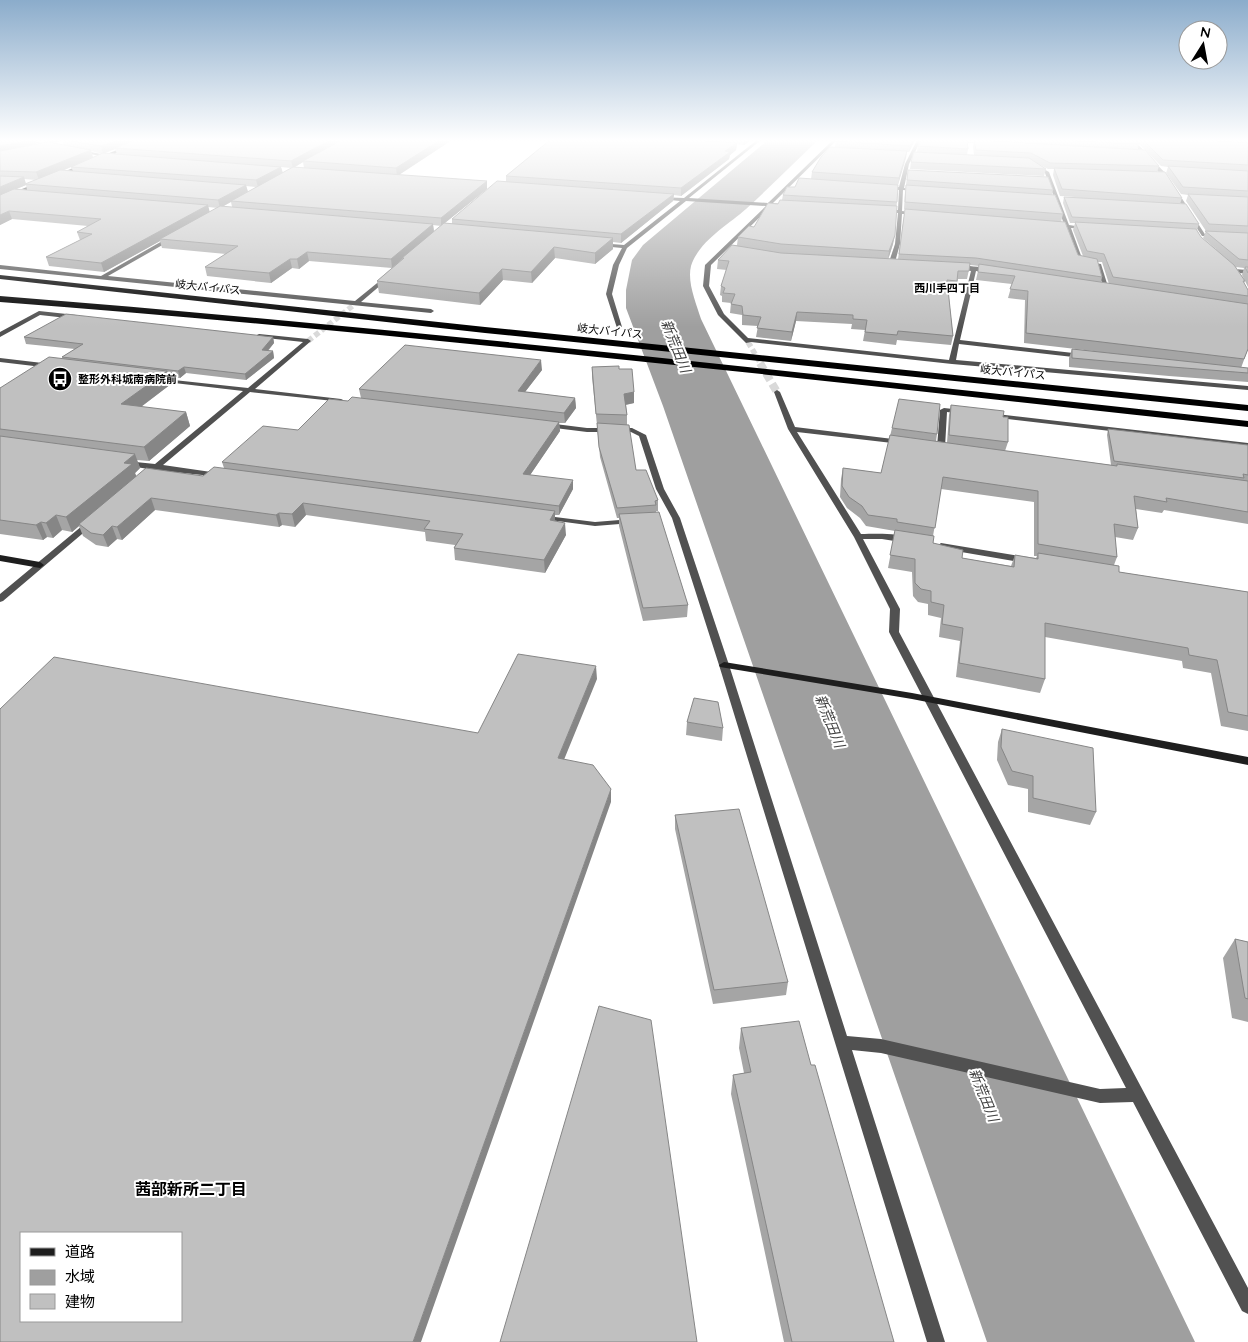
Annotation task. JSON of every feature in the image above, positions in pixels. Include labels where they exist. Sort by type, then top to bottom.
[{"type":"highway","name":"岐大バイパス","points":[[0,277],[495,331],[1248,408]]},
{"type":"highway","name":"岐大バイパス","points":[[0,299],[278,322],[743,369],[1248,424]]},
{"type":"street","points":[[619,327],[609,294],[616,265],[625,247],[678,203]]},
{"type":"street","points":[[749,203],[789,205]]},
{"type":"street","points":[[894,264],[892,262],[899,246],[901,203]]},
{"type":"street","points":[[1058,203],[1069,226],[1081,262],[1098,264],[1107,290]]},
{"type":"street","points":[[1182,203],[1204,235]]},
{"type":"street","points":[[770,204],[708,264],[706,286],[721,315],[747,341],[952,362],[1248,388]]},
{"type":"street","points":[[1175,207],[1184,208]]},
{"type":"street","points":[[882,211],[927,214]]},
{"type":"street","points":[[1050,225],[1098,228]]},
{"type":"street","points":[[1201,243],[1196,234],[1213,235]]},
{"type":"street","points":[[101,278],[177,235]]},
{"type":"street","points":[[596,243],[625,247]]},
{"type":"street","points":[[725,248],[734,250]]},
{"type":"street","points":[[886,264],[902,265]]},
{"type":"street","points":[[1228,266],[1239,278]]},
{"type":"street","points":[[0,267],[432,311]]},
{"type":"street","points":[[946,267],[1001,273]]},
{"type":"street","points":[[952,362],[974,269]]},
{"type":"street","points":[[1234,271],[1248,272]]},
{"type":"street","points":[[355,304],[392,273]]},
{"type":"street","points":[[1098,288],[1116,291]]},
{"type":"street","points":[[0,335],[39,313],[87,318]]},
{"type":"street","points":[[149,473],[308,341],[250,335]]},
{"type":"street","points":[[957,342],[1093,357]]},
{"type":"street","points":[[0,360],[58,367]]},
{"type":"street","points":[[153,378],[346,402]]},
{"type":"street","points":[[777,392],[792,429],[858,537],[895,609],[894,632],[928,699],[1248,1305]]},
{"type":"street","points":[[941,447],[944,410],[973,413]]},
{"type":"street","points":[[983,414],[1248,445]]},
{"type":"street","points":[[539,424],[587,430],[632,430],[642,435],[724,665],[936,1342]]},
{"type":"street","points":[[792,429],[911,444]]},
{"type":"street","points":[[931,446],[950,449]]},
{"type":"street","points":[[118,462],[225,476]]},
{"type":"street","points":[[0,599],[98,516]]},
{"type":"street","points":[[536,516],[595,524],[640,520]]},
{"type":"street","points":[[858,537],[882,536],[1036,561]]},
{"type":"street","points":[[0,558],[40,565]]},
{"type":"street","points":[[724,665],[912,696],[1248,761]]},
{"type":"street","points":[[842,1042],[881,1046],[1100,1096],[1137,1095]]},
{"type":"water","name":"新荒田川","points":[[693,203],[753,203],[707,241],[700,249],[691,266],[690,279],[701,319],[1195,1342],[987,1342],[663,406],[626,308],[626,290],[632,260],[643,245]]},
{"type":"building","points":[[0,203],[179,203],[208,205],[101,263],[46,257],[92,234],[77,232],[101,219],[9,211],[0,215]]},
{"type":"building","points":[[251,203],[460,203],[441,218]]},
{"type":"building","points":[[471,203],[663,203],[621,234],[452,219]]},
{"type":"building","points":[[768,203],[831,203],[897,206],[895,235],[889,251],[781,244],[738,237],[749,226],[754,227]]},
{"type":"building","points":[[913,203],[1058,203],[1063,214]]},
{"type":"building","points":[[1066,203],[1162,203],[1186,204],[1199,224],[1072,217]]},
{"type":"building","points":[[1194,203],[1248,203],[1248,226],[1209,224]]},
{"type":"building","points":[[220,206],[433,224],[391,259],[307,252],[297,259],[290,259],[269,273],[205,267],[238,246],[160,239]]},
{"type":"building","points":[[905,209],[1065,222],[1078,255],[1097,259],[1102,277],[976,258],[899,254]]},
{"type":"building","points":[[1075,222],[1196,229],[1201,237],[1234,265],[1245,281],[1243,281],[1248,290],[1248,296],[1113,277],[1104,254],[1087,251]]},
{"type":"building","points":[[444,223],[613,238],[595,253],[554,247],[531,272],[502,269],[479,293],[377,281]]},
{"type":"building","points":[[1205,231],[1248,233],[1248,260],[1239,259]]},
{"type":"building","points":[[732,245],[781,253],[970,263],[969,271],[958,271],[957,281],[947,280],[953,336],[898,331],[897,335],[865,332],[867,320],[853,319],[853,315],[797,312],[792,332],[757,328],[761,317],[743,315],[742,306],[731,304],[735,294],[723,293],[725,288],[721,286],[729,261],[718,260]]},
{"type":"building","points":[[979,264],[1248,304],[1248,349],[1244,359],[1026,333],[1028,291],[1010,289],[1015,276],[978,272]]},
{"type":"building","points":[[66,314],[273,337],[262,350],[273,351],[245,374],[184,367],[178,371],[62,357],[83,344],[24,337]]},
{"type":"building","points":[[405,345],[541,360],[518,391],[575,398],[564,413],[359,389]]},
{"type":"building","points":[[1072,349],[1248,368],[1248,373],[1072,358]]},
{"type":"building","points":[[49,357],[167,371],[121,404],[186,412],[144,447],[0,429],[0,388]]},
{"type":"building","points":[[619,366],[619,369],[632,369],[634,392],[624,394],[627,415],[596,414],[592,367]]},
{"type":"building","points":[[352,397],[559,422],[523,474],[573,480],[559,506],[222,462],[263,426],[298,430],[329,399],[348,401]]},
{"type":"building","points":[[899,399],[940,404],[937,434],[892,428]]},
{"type":"building","points":[[951,405],[1004,411],[1003,417],[1008,417],[1008,442],[949,435]]},
{"type":"building","points":[[597,423],[629,425],[636,470],[646,470],[658,500],[655,501],[656,505],[617,508],[599,447]]},
{"type":"building","points":[[1108,429],[1248,445],[1248,475],[1243,474],[1244,478],[1114,461]]},
{"type":"building","points":[[890,435],[1117,466],[1117,464],[1248,481],[1248,512],[1166,498],[1167,502],[1134,496],[1138,528],[1114,524],[1117,557],[1038,544],[1038,491],[943,477],[935,528],[897,522],[897,519],[868,515],[862,506],[849,497],[842,486],[843,468],[881,473]]},
{"type":"building","points":[[0,436],[135,454],[124,463],[132,464],[66,517],[56,515],[46,523],[41,522],[36,525],[0,520]]},
{"type":"building","points":[[214,467],[555,511],[550,520],[565,523],[544,560],[454,548],[463,534],[424,529],[430,521],[303,503],[292,514],[279,513],[276,515],[151,498],[117,527],[112,526],[103,535],[91,533],[79,524],[146,468],[203,476]]},
{"type":"building","points":[[659,512],[688,605],[643,608],[619,514]]},
{"type":"building","points":[[895,530],[934,536],[933,543],[963,550],[962,558],[1014,567],[1015,555],[1038,559],[1038,553],[1119,566],[1119,572],[1248,592],[1248,716],[1228,712],[1217,660],[1189,655],[1188,648],[1045,623],[1045,679],[959,663],[963,628],[942,624],[944,605],[931,602],[931,591],[921,589],[915,583],[915,559],[890,555]]},
{"type":"building","points":[[518,654],[596,666],[558,758],[593,765],[611,789],[413,1342],[0,1342],[0,709],[54,657],[478,733]]},
{"type":"building","points":[[694,698],[718,702],[723,728],[687,722]]},
{"type":"building","points":[[1002,729],[1093,748],[1096,812],[1033,798],[1033,776],[1012,771],[1001,747]]},
{"type":"building","points":[[739,809],[788,982],[714,990],[675,815]]},
{"type":"building","points":[[1235,939],[1248,942],[1248,999],[1245,998]]},
{"type":"building","points":[[599,1006],[651,1020],[697,1342],[500,1342]]},
{"type":"building","points":[[799,1021],[811,1065],[815,1065],[894,1342],[792,1342],[733,1075],[751,1072],[741,1028]]},
{"type":"tunnel","points":[[308,341],[355,304]]},
{"type":"tunnel","points":[[748,342],[761,364]]},
{"type":"tunnel","points":[[760,363],[777,392]]},
{"type":"place","name":"整形外科城南病院前","points":[[60,379]]},
{"type":"district","name":"西川手四丁目","points":[[947,288]]},
{"type":"district","name":"茜部新所二丁目","points":[[191,1189]]}]
